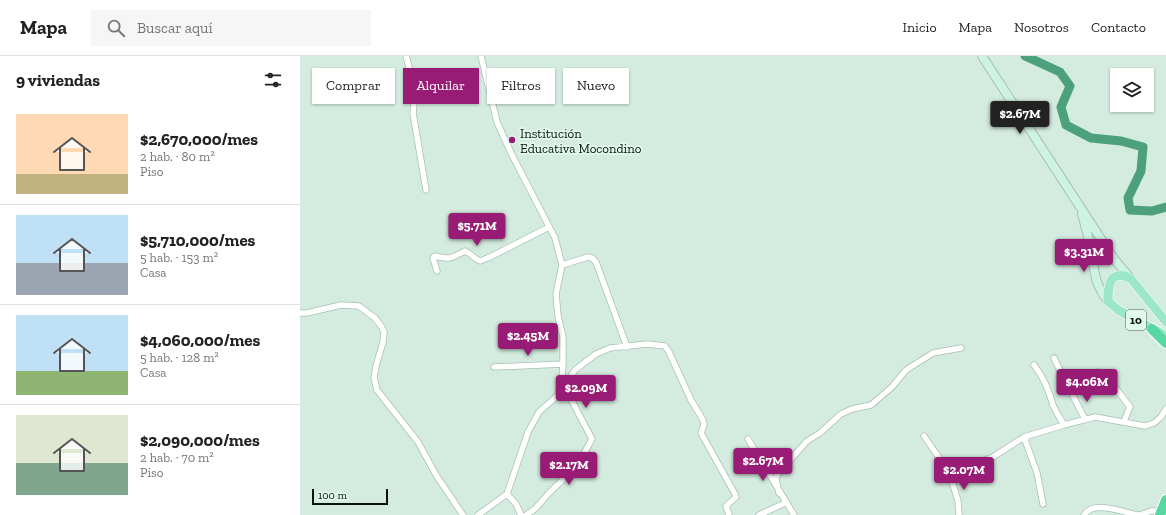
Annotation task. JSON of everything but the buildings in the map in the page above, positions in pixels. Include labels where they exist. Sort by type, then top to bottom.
[{"type":"highway","points":[[1152,329],[1166,343]]},
{"type":"highway","points":[[1160,513],[1166,500]]},
{"type":"main road","name":"10","points":[[982,56],[1114,259],[1166,322]]},
{"type":"main road","name":"10","points":[[1078,202],[1088,234],[1094,271],[1102,294],[1118,310],[1166,336]]},
{"type":"main road","points":[[1108,301],[1109,285],[1112,278],[1118,275],[1124,275],[1131,279]]},
{"type":"street","points":[[406,56],[414,90],[413,114],[426,190]]},
{"type":"street","points":[[481,56],[497,122],[511,153],[555,238],[562,265],[556,294],[562,337],[563,364],[562,379],[558,394]]},
{"type":"street","points":[[437,271],[433,261],[435,256],[450,259],[465,251],[476,260],[480,261],[549,227]]},
{"type":"street","points":[[562,265],[588,257],[592,258],[596,262],[627,347]]},
{"type":"street","points":[[300,313],[307,313],[341,305],[359,306],[375,318],[384,332],[374,378],[377,390],[418,442],[436,475],[463,515]]},
{"type":"street","points":[[478,515],[507,494],[528,432],[540,412],[558,394],[575,370],[596,354],[610,348],[647,344],[665,346],[691,400],[703,420],[704,425],[702,433],[736,497],[726,506],[729,515]]},
{"type":"street","points":[[779,492],[776,480],[777,475],[807,441],[820,433],[840,414],[852,409],[871,405],[892,387],[906,370],[933,353],[961,348]]},
{"type":"street","points":[[1054,358],[1063,376],[1068,379],[1073,380],[1097,372],[1106,374],[1130,407],[1124,421]]},
{"type":"street","points":[[494,367],[563,364]]},
{"type":"street","points":[[1034,365],[1042,377],[1064,425]]},
{"type":"street","points":[[526,515],[536,508],[577,466],[592,439],[564,386]]},
{"type":"street","points":[[1073,396],[1085,419]]},
{"type":"street","points":[[950,472],[957,468],[994,457],[1024,437],[1064,425],[1095,417],[1124,421],[1145,426],[1154,423],[1161,417],[1166,409]]},
{"type":"street","points":[[924,436],[950,472],[958,501],[959,515]]},
{"type":"street","points":[[1024,437],[1037,473],[1043,504]]},
{"type":"street","points":[[748,439],[785,503],[794,515]]},
{"type":"street","points":[[507,494],[516,504],[521,515]]},
{"type":"street","points":[[758,515],[785,503]]},
{"type":"street","points":[[1084,515],[1087,510],[1091,508],[1113,508],[1129,514],[1139,515],[1151,511],[1160,513]]},
{"type":"waterway","points":[[1025,56],[1060,72],[1070,86],[1061,107],[1066,125],[1091,138],[1121,141],[1143,147],[1141,171],[1128,198],[1130,210],[1152,211],[1166,207]]},
{"type":"place","name":"Institución Educativa Mocondino","points":[[512,140]]}]
